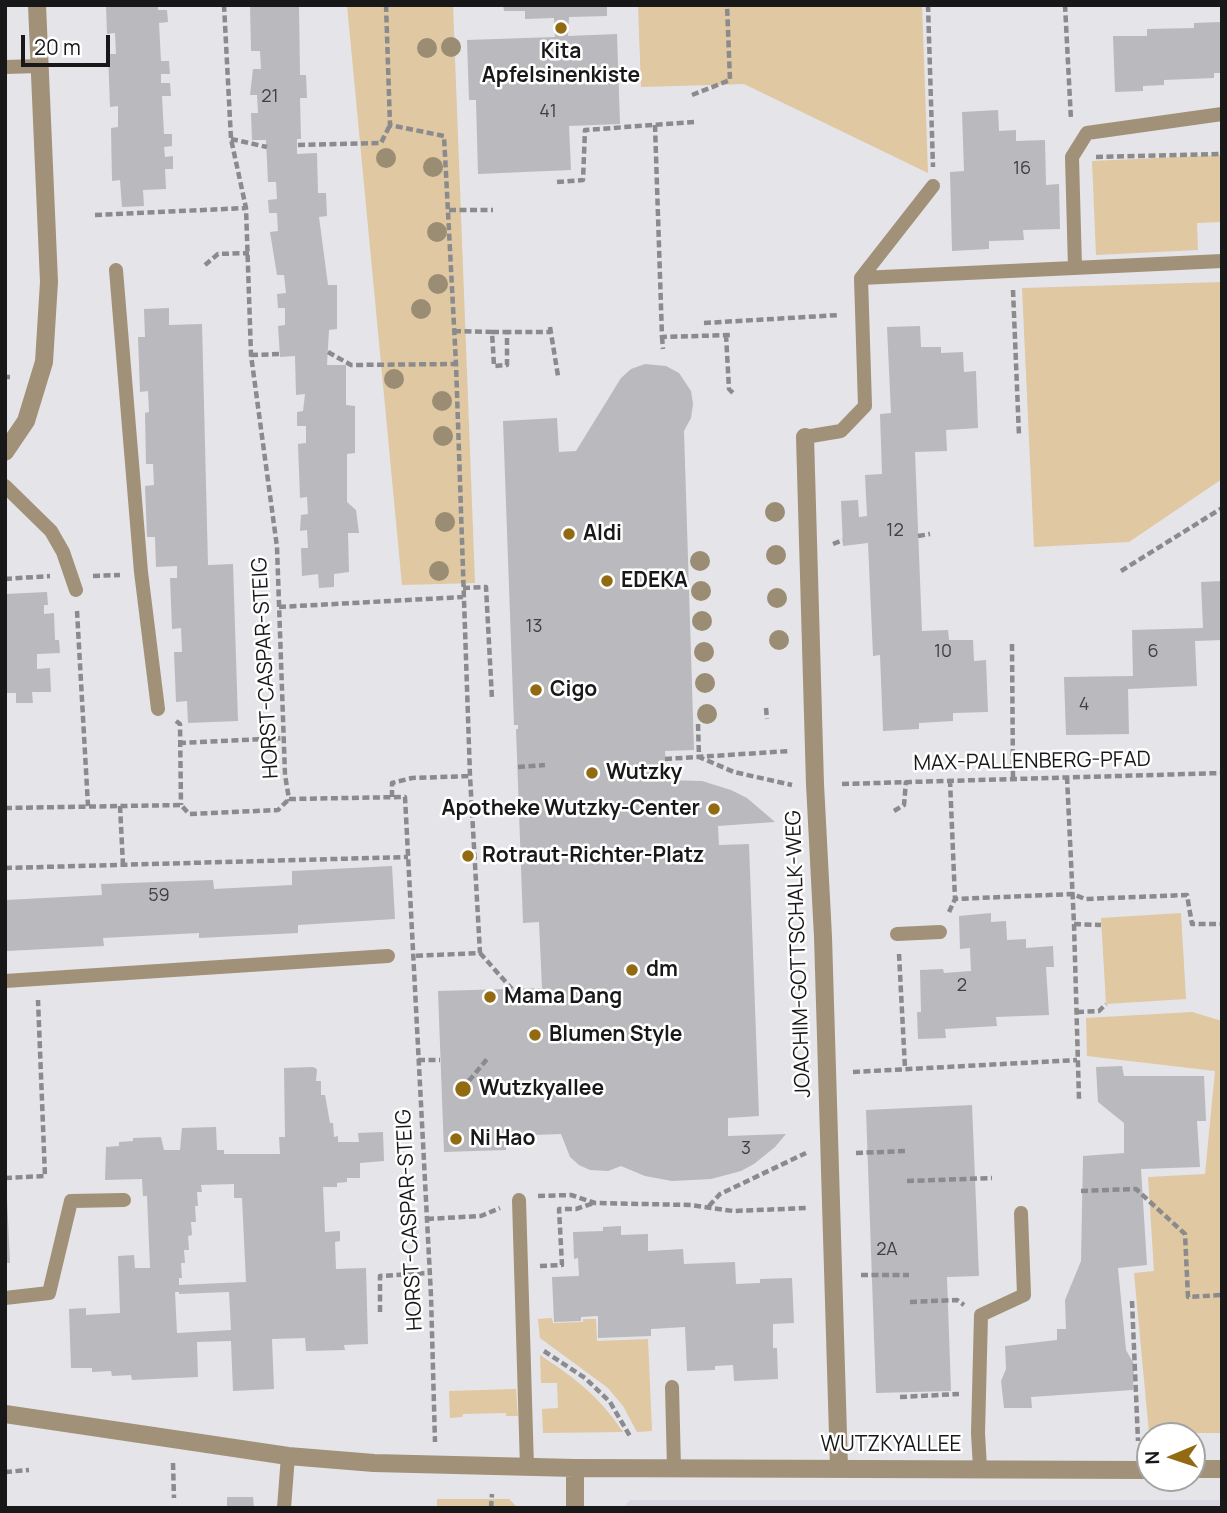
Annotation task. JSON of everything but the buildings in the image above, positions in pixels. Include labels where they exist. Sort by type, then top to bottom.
[{"type":"street","points":[[5,453],[26,421],[44,362],[49,282],[37,5]]},
{"type":"street","name":"JOACHIM-GOTTSCHALK-WEG","points":[[806,437],[815,784],[823,949],[839,1468]]},
{"type":"street","name":"WUTZKYALLEE","points":[[5,1414],[288,1456],[374,1463],[575,1468],[1136,1470]]},
{"type":"street","points":[[575,1468],[575,1508]]},
{"type":"lane","points":[[5,67],[39,66]]},
{"type":"lane","points":[[1074,268],[1072,157],[1087,133],[1222,114]]},
{"type":"lane","points":[[806,437],[841,431],[865,406],[861,278],[933,186]]},
{"type":"lane","points":[[861,278],[1222,261]]},
{"type":"lane","points":[[116,270],[141,572],[158,709]]},
{"type":"lane","points":[[5,486],[51,531],[63,552],[76,590]]},
{"type":"lane","points":[[898,934],[940,932]]},
{"type":"lane","points":[[5,981],[388,956]]},
{"type":"lane","points":[[5,1298],[49,1293],[71,1201],[124,1200]]},
{"type":"lane","points":[[519,1200],[527,1467]]},
{"type":"lane","points":[[980,1468],[981,1315],[1024,1294],[1021,1213]]},
{"type":"lane","points":[[672,1387],[674,1468]]},
{"type":"lane","points":[[285,1508],[288,1456]]},
{"type":"path","name":"HORST-CASPAR-STEIG","points":[[224,5],[231,139],[246,208],[251,355],[276,547],[289,799],[405,797],[430,1273],[436,1465]]},
{"type":"path","points":[[298,145],[381,144],[390,125],[386,5]]},
{"type":"path","points":[[692,95],[730,80],[727,5]]},
{"type":"path","points":[[928,5],[933,186]]},
{"type":"path","points":[[1065,5],[1070,103]]},
{"type":"path","points":[[557,182],[583,180],[585,130],[694,122]]},
{"type":"path","points":[[390,125],[444,136],[456,364],[470,776],[480,953],[512,989]]},
{"type":"path","points":[[655,125],[663,349]]},
{"type":"path","points":[[231,139],[267,147]]},
{"type":"path","points":[[1072,157],[1222,154]]},
{"type":"path","points":[[95,215],[246,208]]},
{"type":"path","points":[[449,210],[493,210]]},
{"type":"path","points":[[205,265],[218,254],[248,253]]},
{"type":"path","points":[[1013,272],[1019,436]]},
{"type":"path","points":[[704,323],[862,314]]},
{"type":"path","points":[[454,331],[508,332],[550,329],[558,376]]},
{"type":"path","points":[[492,332],[494,366],[507,365],[508,332]]},
{"type":"path","points":[[663,337],[729,335],[729,389],[733,393]]},
{"type":"path","points":[[328,352],[351,365],[456,364]]},
{"type":"path","points":[[251,355],[280,354]]},
{"type":"path","points":[[1121,571],[1222,508]]},
{"type":"path","points":[[918,536],[929,534]]},
{"type":"path","points":[[833,544],[843,540]]},
{"type":"path","points":[[97,576],[118,575]]},
{"type":"path","points":[[463,588],[486,587],[492,699]]},
{"type":"path","points":[[76,590],[88,806]]},
{"type":"path","points":[[279,607],[463,597]]},
{"type":"path","points":[[1012,644],[1013,778]]},
{"type":"path","points":[[766,708],[767,719]]},
{"type":"path","points":[[180,724],[181,805],[189,814],[278,810],[289,799]]},
{"type":"path","points":[[698,724],[699,757]]},
{"type":"path","points":[[179,743],[284,738]]},
{"type":"path","points":[[665,759],[791,751]]},
{"type":"path","points":[[699,757],[734,772],[792,785]]},
{"type":"path","points":[[518,767],[545,765]]},
{"type":"path","name":"MAX-PALLENBERG-PFAD","points":[[842,783],[1222,773]]},
{"type":"path","points":[[392,797],[392,783],[404,779],[470,776]]},
{"type":"path","points":[[1067,777],[1079,1099]]},
{"type":"path","points":[[940,932],[955,899],[950,780]]},
{"type":"path","points":[[894,811],[904,805],[905,781]]},
{"type":"path","points":[[5,808],[181,805]]},
{"type":"path","points":[[120,806],[123,865]]},
{"type":"path","points":[[5,868],[408,857]]},
{"type":"path","points":[[955,899],[1073,894],[1085,899],[1187,895],[1192,924],[1222,924]]},
{"type":"path","points":[[1074,924],[1101,925]]},
{"type":"path","points":[[898,934],[905,1068]]},
{"type":"path","points":[[412,956],[480,953]]},
{"type":"path","points":[[5,1178],[45,1176],[37,979]]},
{"type":"path","points":[[1077,1012],[1099,1011],[1106,1003]]},
{"type":"path","points":[[462,1090],[488,1058]]},
{"type":"path","points":[[418,1060],[440,1060]]},
{"type":"path","points":[[853,1072],[1077,1060]]},
{"type":"path","points":[[856,1153],[906,1151]]},
{"type":"path","points":[[708,1206],[720,1195],[806,1153]]},
{"type":"path","points":[[907,1181],[992,1178]]},
{"type":"path","points":[[1081,1191],[1136,1189],[1185,1234],[1188,1297],[1222,1295]]},
{"type":"path","points":[[427,1219],[481,1216],[519,1200],[571,1195],[595,1203],[708,1206],[733,1211],[808,1208]]},
{"type":"path","points":[[521,1266],[562,1265],[559,1209],[576,1209],[595,1203]]},
{"type":"path","points":[[380,1312],[380,1276],[430,1273]]},
{"type":"path","points":[[861,1275],[909,1275]]},
{"type":"path","points":[[910,1301],[957,1300],[981,1315]]},
{"type":"path","points":[[1132,1301],[1137,1422]]},
{"type":"path","points":[[523,1343],[544,1351],[585,1378],[610,1402],[631,1438]]},
{"type":"path","points":[[900,1396],[979,1394]]},
{"type":"path","points":[[173,1463],[174,1498]]},
{"type":"path","points":[[5,1472],[29,1470]]},
{"type":"path","points":[[491,1508],[492,1494]]},
{"type":"shaded area","points":[[347,5],[453,5],[475,583],[402,585]]},
{"type":"shaded area","points":[[638,5],[922,5],[928,173],[744,84],[641,87]]},
{"type":"shaded area","points":[[1222,155],[1222,222],[1197,223],[1198,250],[1096,255],[1092,161]]},
{"type":"shaded area","points":[[1222,282],[1222,479],[1129,542],[1034,547],[1022,288]]},
{"type":"shaded area","points":[[1181,913],[1186,999],[1106,1004],[1101,918]]},
{"type":"shaded area","points":[[1192,1012],[1222,1021],[1222,1433],[1206,1433],[1206,1422],[1148,1422],[1134,1273],[1154,1271],[1148,1177],[1205,1174],[1215,1071],[1087,1056],[1086,1018]]},
{"type":"shaded area","points":[[552,1318],[553,1323],[596,1319],[597,1341],[648,1339],[652,1431],[637,1432],[623,1406],[608,1388],[540,1338],[538,1319]]},
{"type":"shaded area","points":[[540,1355],[586,1389],[623,1432],[543,1433],[542,1409],[558,1408],[557,1383],[541,1383]]},
{"type":"shaded area","points":[[516,1389],[518,1416],[506,1416],[506,1413],[463,1414],[462,1417],[450,1418],[449,1391]]},
{"type":"shaded area","points":[[437,1499],[509,1499],[518,1508],[437,1508]]},
{"type":"shaded area","points":[[630,1500],[1222,1500],[1222,1508],[623,1508]]},
{"type":"place","name":"Kita Apfelsinenkiste","points":[[561,28]]},
{"type":"place","name":"Aldi","points":[[569,534]]},
{"type":"place","name":"EDEKA","points":[[607,581]]},
{"type":"place","name":"Cigo","points":[[536,690]]},
{"type":"place","name":"Wutzky","points":[[592,773]]},
{"type":"place","name":"Apotheke Wutzky-Center","points":[[714,809]]},
{"type":"place","name":"Rotraut-Richter-Platz","points":[[468,856]]},
{"type":"place","name":"dm","points":[[632,970]]},
{"type":"place","name":"Mama Dang","points":[[490,997]]},
{"type":"place","name":"Blumen Style","points":[[535,1035]]},
{"type":"place","name":"Wutzkyallee","points":[[463,1089]]},
{"type":"place","name":"Ni Hao","points":[[456,1139]]}]
